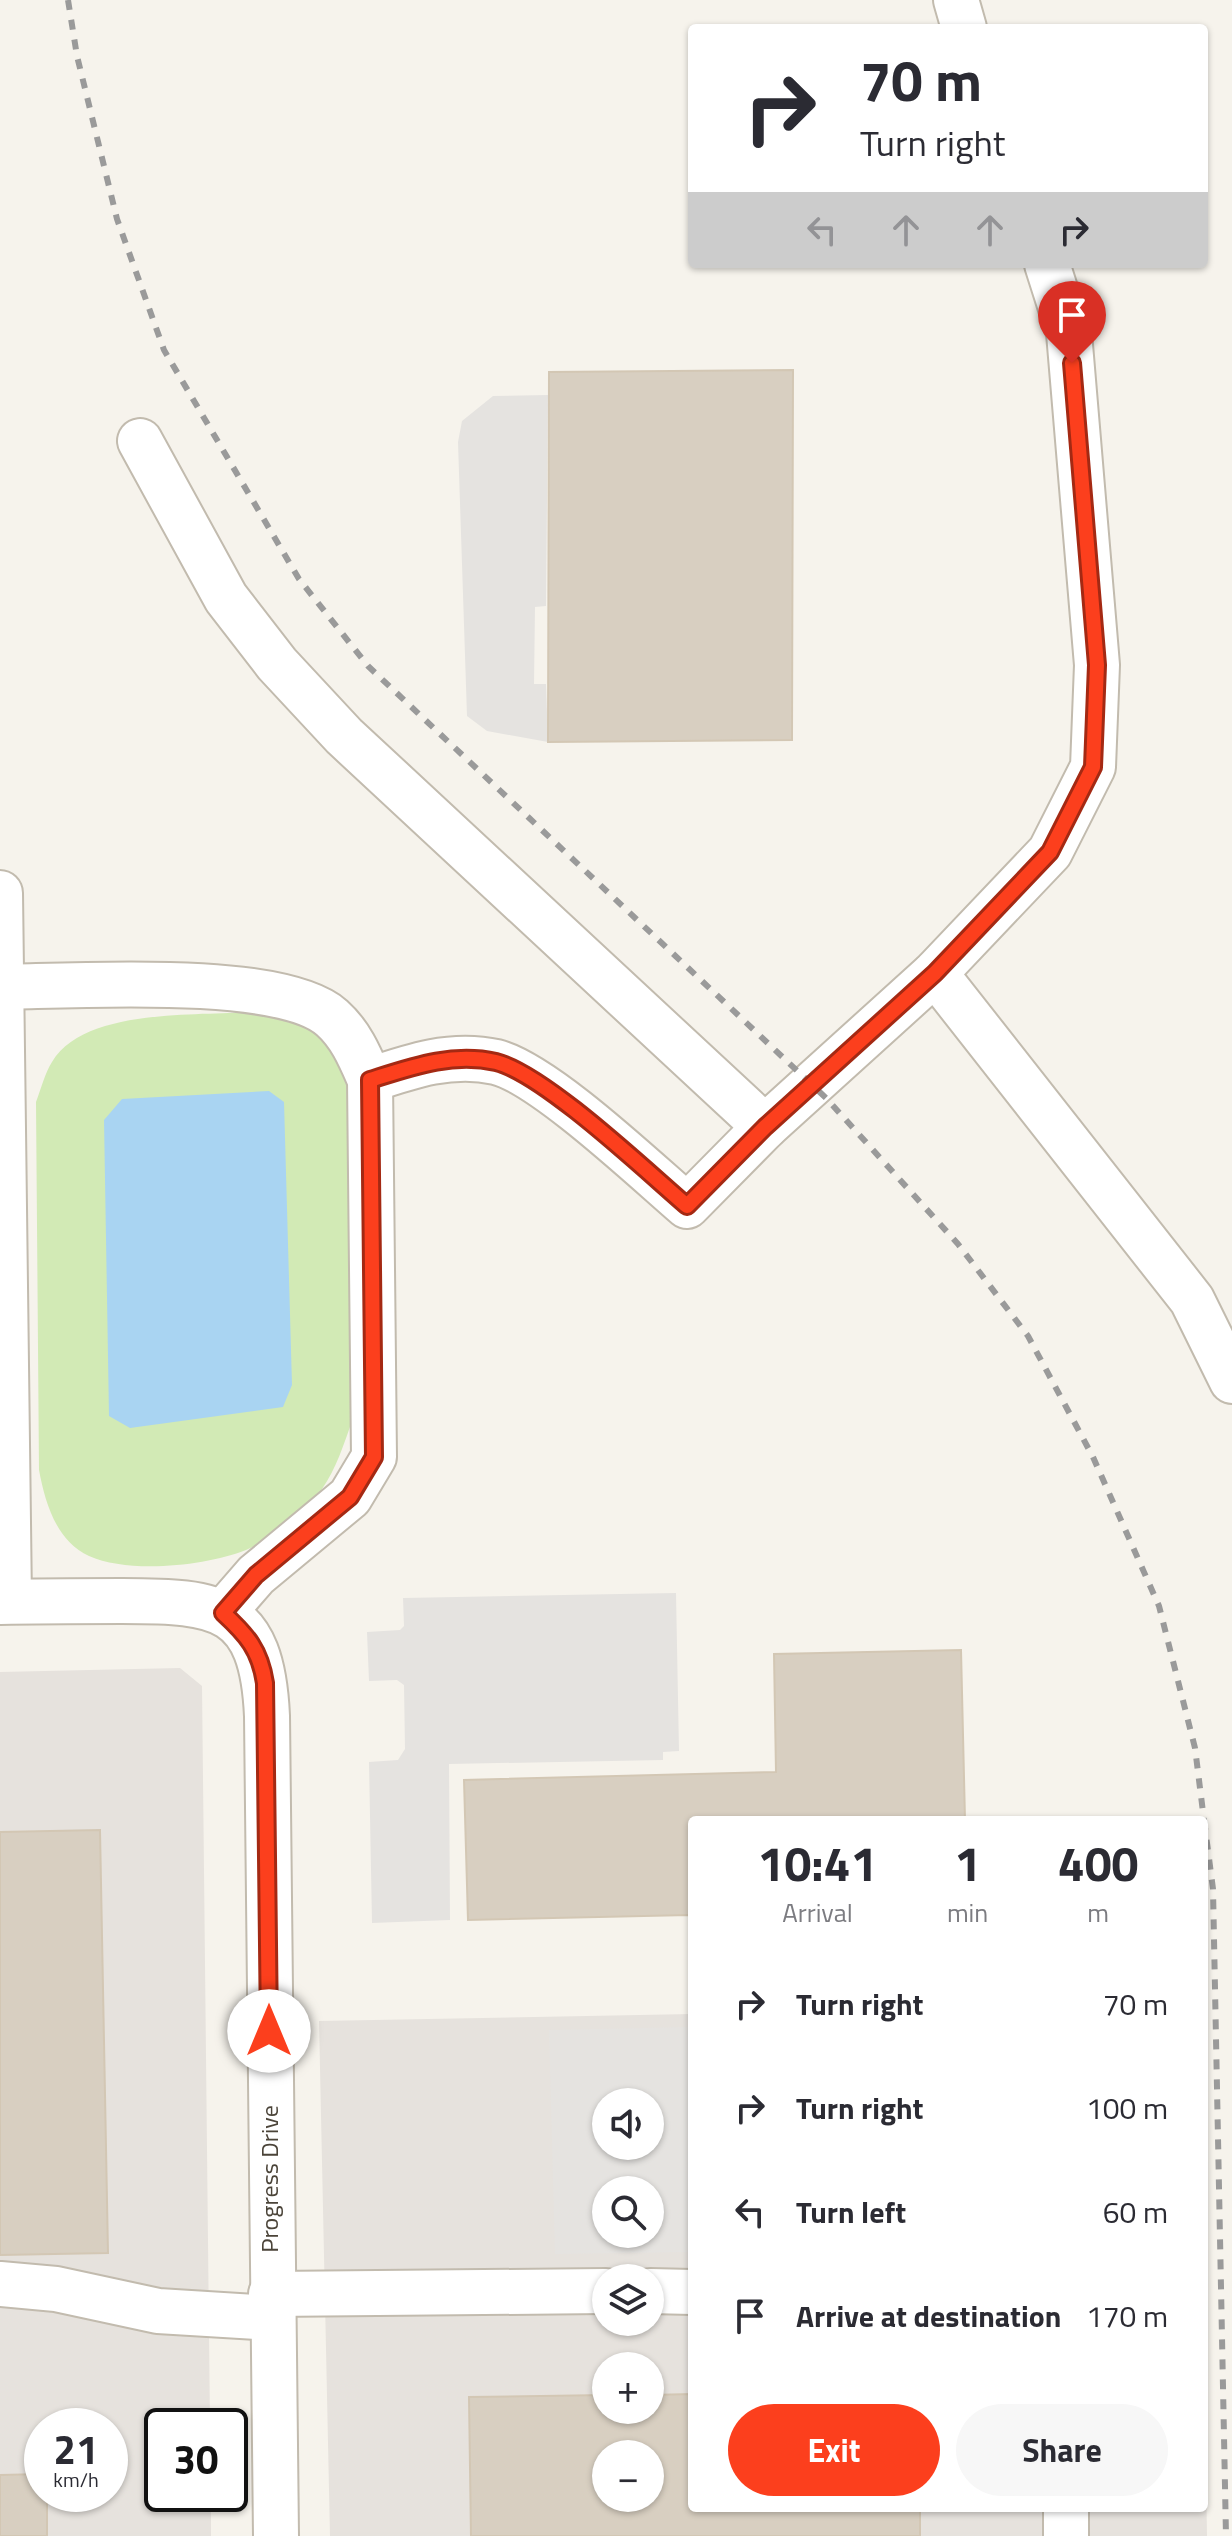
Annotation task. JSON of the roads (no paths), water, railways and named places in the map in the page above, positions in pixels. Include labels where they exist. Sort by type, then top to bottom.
[{"type":"street","points":[[956,0],[963,24]]},
{"type":"street","points":[[370,1080],[429,1061],[470,1059],[497,1062],[529,1075],[687,1206],[765,1127],[935,973],[1050,852],[1093,767],[1097,665],[1069,333],[1048,268]]},
{"type":"street","points":[[140,441],[226,598],[277,664],[344,736],[765,1127]]},
{"type":"street","points":[[0,893],[5,1602],[191,1601],[235,1624],[256,1575],[350,1497],[374,1457],[370,1080],[354,1043],[330,1016],[288,995],[224,986],[1,987]]},
{"type":"street","points":[[935,973],[1192,1300],[1232,1381]]},
{"type":"street","name":"Progress Drive","points":[[235,1624],[263,1666],[267,1716],[276,2536]]},
{"type":"street","points":[[0,2284],[56,2289],[158,2311],[592,2292]]},
{"type":"street","points":[[664,2291],[688,2292]]},
{"type":"street","points":[[1066,2512],[1066,2536]]},
{"type":"water","points":[[269,1091],[284,1102],[292,1385],[283,1407],[130,1428],[109,1416],[104,1120],[122,1099]]},
{"type":"railway","points":[[68,0],[77,56],[117,219],[164,350],[299,579],[368,666],[826,1098],[958,1244],[1028,1336],[1093,1457],[1159,1606],[1195,1748],[1204,1816]]},
{"type":"railway","points":[[1208,1851],[1213,1889],[1226,2536]]}]
